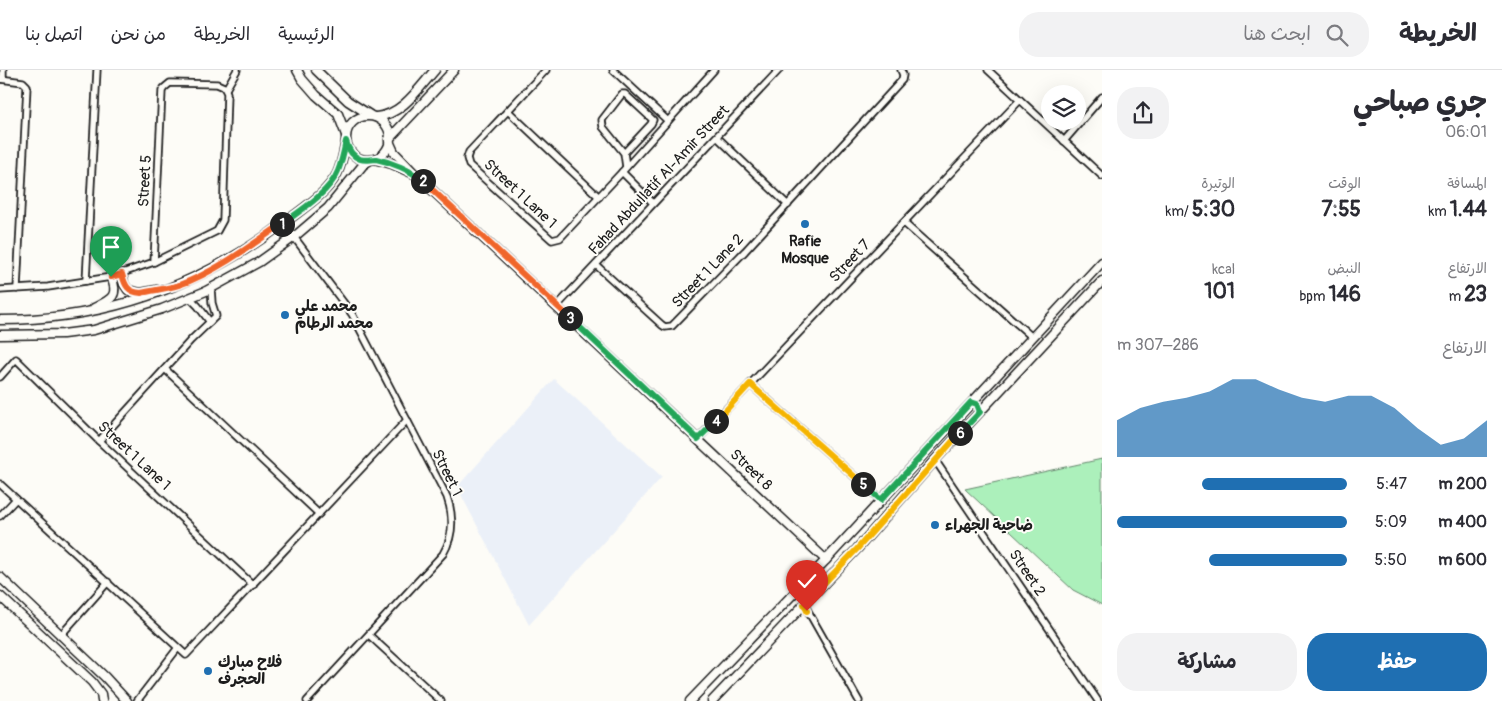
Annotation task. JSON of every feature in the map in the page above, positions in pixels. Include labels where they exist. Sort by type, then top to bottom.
[{"type":"main road","points":[[297,70],[316,95],[338,114],[349,149],[354,155],[359,158],[372,159]]},
{"type":"main road","points":[[316,70],[348,101],[385,124],[389,140]]},
{"type":"main road","points":[[0,320],[31,320],[82,314],[142,299],[202,275],[253,245],[309,204],[330,184],[338,172],[347,130],[355,120],[361,117],[389,115],[399,109],[435,70]]},
{"type":"main road","points":[[0,335],[63,334],[94,330],[144,315],[190,298],[259,262],[328,208],[363,165],[384,152],[389,140],[454,70]]},
{"type":"main road","name":"Street 8","points":[[389,140],[394,152],[416,175],[826,560]]},
{"type":"main road","name":"Street 8","points":[[372,159],[392,164],[416,175]]},
{"type":"main road","points":[[690,701],[826,560],[1102,262]]},
{"type":"main road","points":[[122,274],[124,284],[128,290],[135,292],[141,293],[178,285]]},
{"type":"main road","points":[[82,314],[111,300],[115,288],[111,277]]},
{"type":"main road","points":[[712,701],[857,549],[935,460],[1102,281]]},
{"type":"main road","points":[[985,387],[988,395],[994,397]]},
{"type":"main road","points":[[971,402],[979,406],[980,412]]},
{"type":"main road","points":[[0,578],[105,677],[127,701]]},
{"type":"main road","points":[[0,596],[92,682],[102,701]]},
{"type":"street","points":[[3,70],[1,79],[24,82],[27,86],[17,290]]},
{"type":"street","points":[[86,282],[97,70]]},
{"type":"street","points":[[0,290],[48,288],[111,277],[154,262],[217,231],[222,224],[228,96],[226,89],[237,70]]},
{"type":"street","name":"Street 1 Lane 1","points":[[546,70],[469,152],[467,158],[469,164],[552,240],[560,238],[599,197],[712,71]]},
{"type":"street","points":[[613,70],[668,121]]},
{"type":"street","name":"Fahad Abdullatif Al-Amir Street","points":[[557,306],[779,70]]},
{"type":"street","name":"Street 1 Lane 2","points":[[596,265],[662,325],[672,326],[788,205],[902,80],[901,70]]},
{"type":"street","points":[[988,70],[1102,176]]},
{"type":"street","name":"Street 5","points":[[154,262],[162,92],[167,85],[173,83],[217,84],[226,89]]},
{"type":"street","points":[[624,153],[653,120],[625,94],[622,94],[602,120],[603,127],[624,153],[624,170],[653,203]]},
{"type":"street","points":[[1064,141],[1102,97]]},
{"type":"street","name":"Street 7","points":[[698,439],[1020,100]]},
{"type":"street","points":[[508,111],[599,197]]},
{"type":"street","points":[[717,137],[788,205]]},
{"type":"street","points":[[904,222],[1032,337]]},
{"type":"street","name":"Street 1","points":[[294,236],[352,314],[447,497],[452,516],[452,530],[448,546],[443,554],[310,700]]},
{"type":"street","points":[[99,441],[216,316],[211,288]]},
{"type":"street","points":[[190,298],[210,322]]},
{"type":"street","name":"Street 1 Lane 1","points":[[0,377],[16,359],[99,441],[253,585]]},
{"type":"street","points":[[165,369],[319,514]]},
{"type":"street","points":[[750,384],[881,500]]},
{"type":"street","points":[[0,484],[108,582],[177,649],[187,655],[407,420]]},
{"type":"street","name":"Street 2","points":[[935,460],[1098,701]]},
{"type":"street","points":[[0,516],[16,499]]},
{"type":"street","points":[[60,636],[108,582]]},
{"type":"street","points":[[804,604],[859,701]]},
{"type":"street","points":[[369,635],[441,701]]},
{"type":"street","points":[[137,701],[177,649]]},
{"type":"shaded area","points":[[554,379],[662,477],[529,625],[457,487]]},
{"type":"green space","points":[[1102,459],[1102,605],[1073,590],[965,489]]},
{"type":"place","name":"Rafie Mosque","points":[[805,224]]},
{"type":"place","name":"محمد علي محمد الرطام","points":[[285,315]]},
{"type":"place","name":"ضاحية الجهراء","points":[[935,525]]},
{"type":"place","name":"فلاح مبارك الحجرف","points":[[208,671]]},
{"type":"route","points":[[111,277],[122,274],[124,284],[128,290],[141,293],[178,285],[202,275],[253,245],[309,204],[330,184],[338,172],[346,141],[349,149],[359,158],[366,160],[374,159],[392,164],[416,175],[698,439],[750,384],[881,500],[971,402],[977,404],[980,412],[857,549],[804,604],[807,611]]}]
